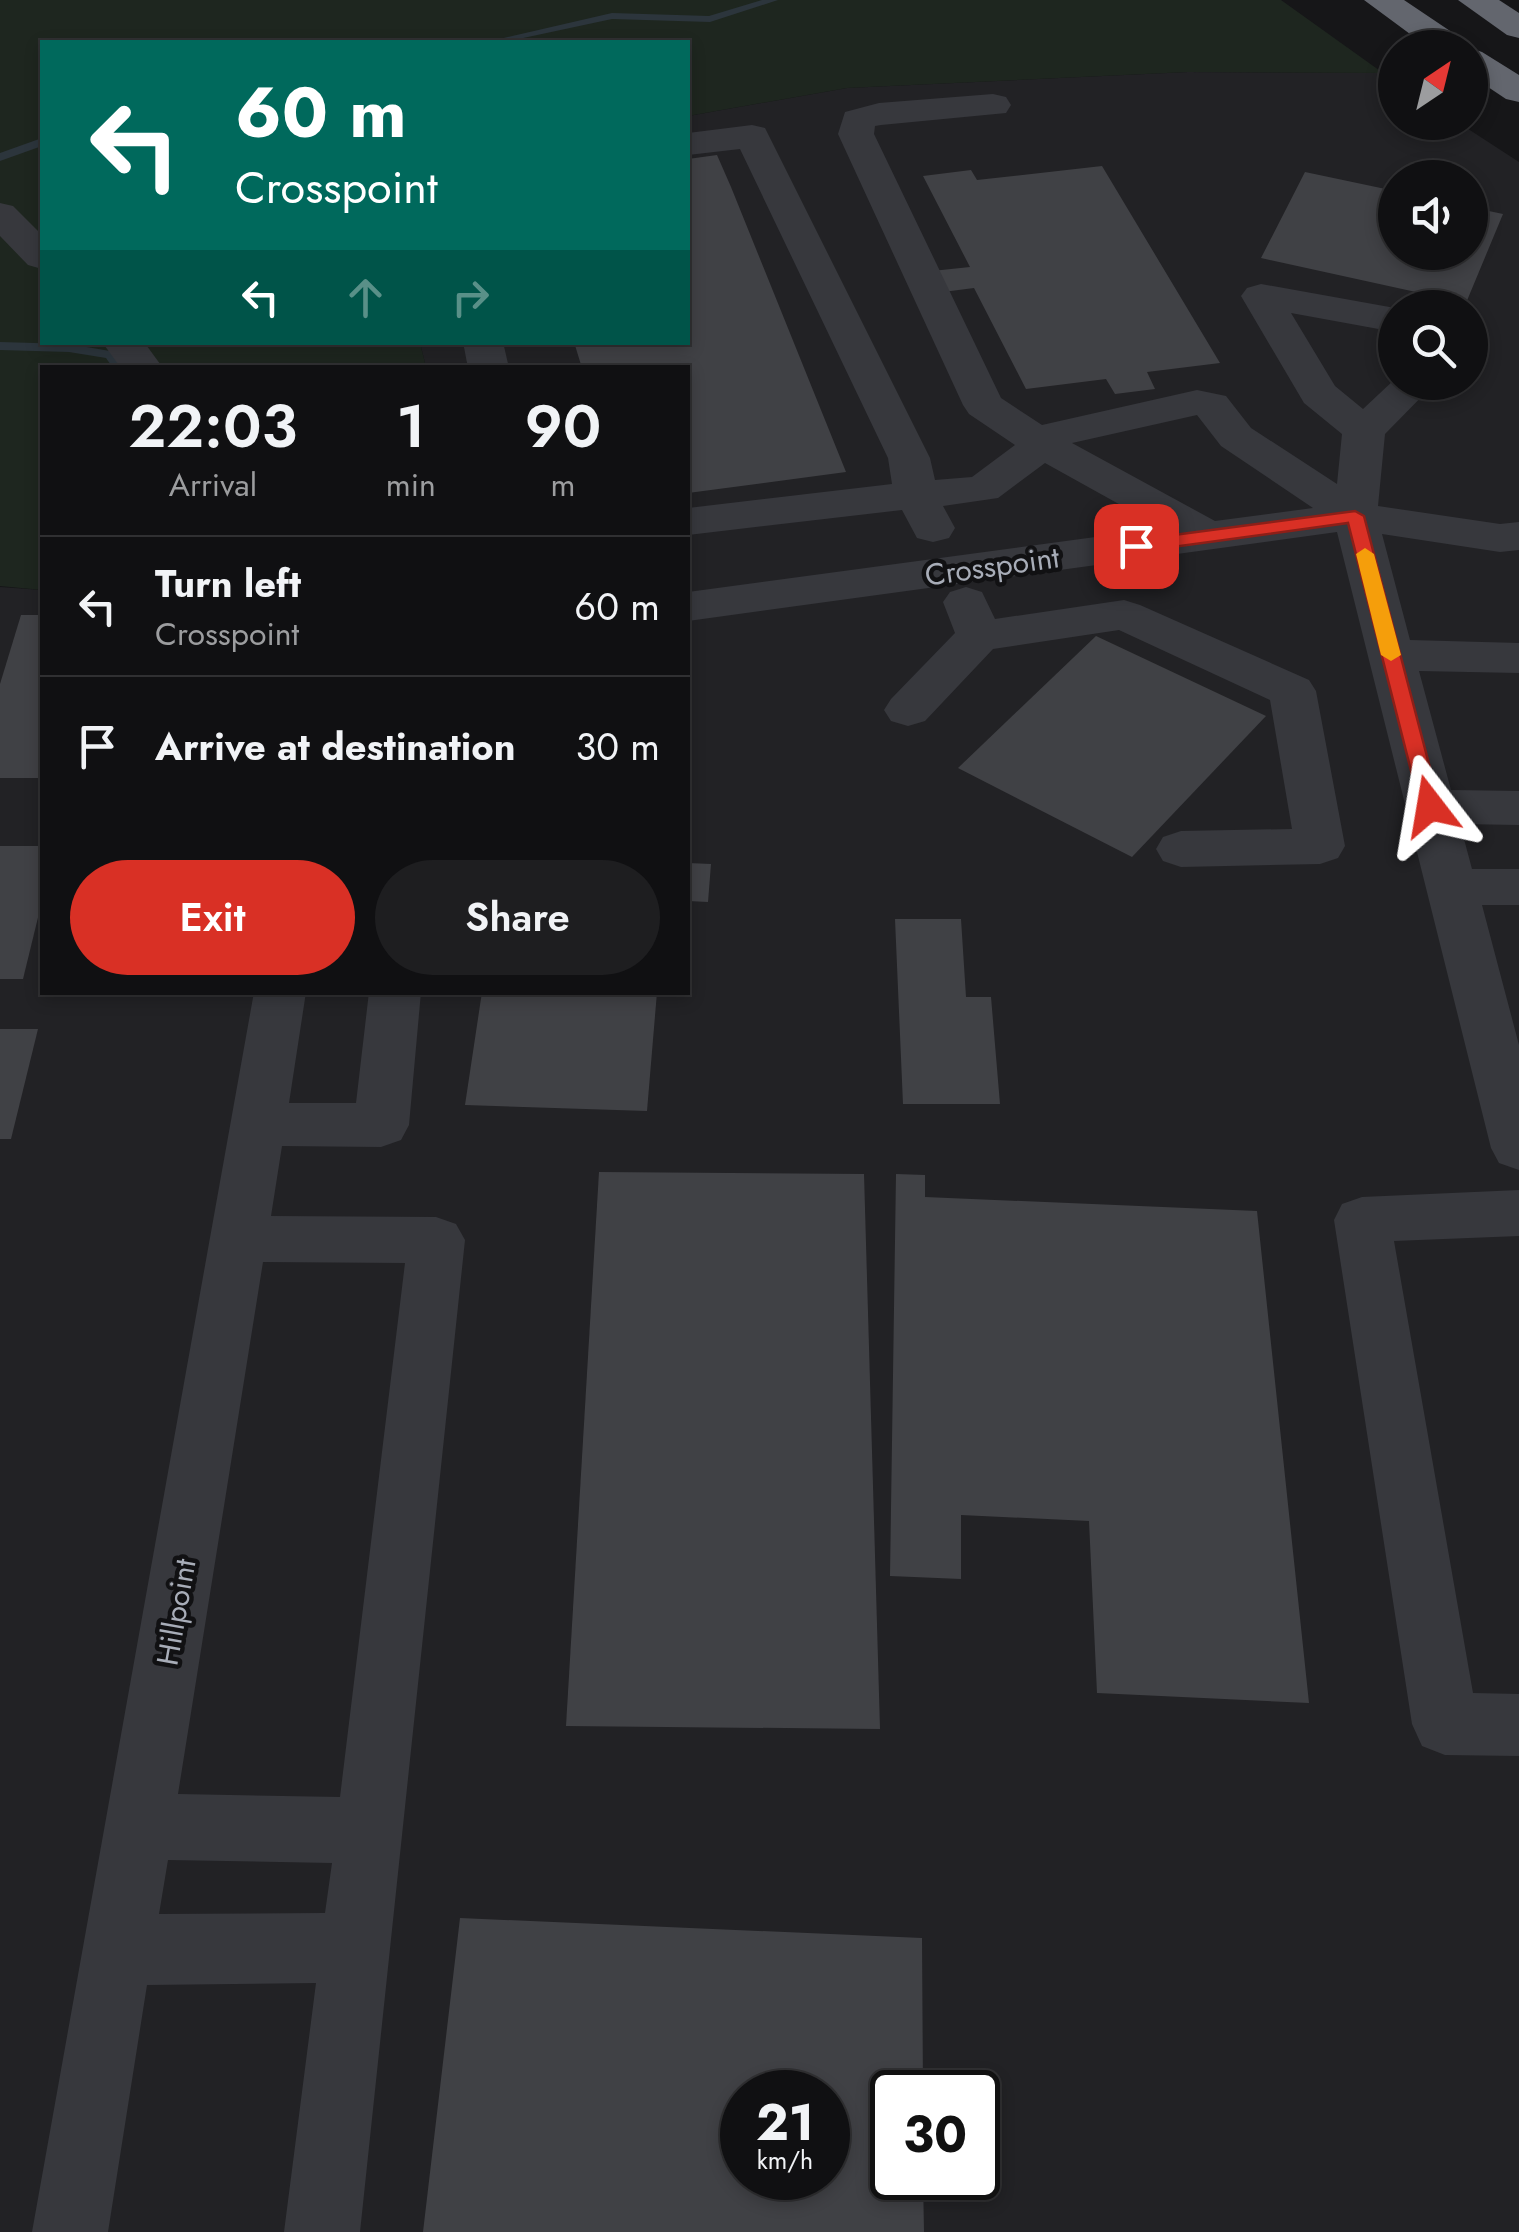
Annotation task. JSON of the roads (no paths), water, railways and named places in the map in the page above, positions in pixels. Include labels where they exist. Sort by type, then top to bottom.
[{"type":"highway","points":[[1381,0],[1426,30]]},
{"type":"highway","points":[[1474,0],[1519,28]]},
{"type":"highway","points":[[1488,71],[1519,91]]},
{"type":"street","points":[[993,105],[879,114],[858,120],[856,134],[984,405],[1040,443],[1209,536]]},
{"type":"street","points":[[690,144],[752,136],[909,458],[916,495],[954,571],[978,636]]},
{"type":"street","points":[[0,214],[40,255]]},
{"type":"street","points":[[1364,431],[1320,394],[1262,296],[1378,317]]},
{"type":"street","points":[[125,345],[141,365]]},
{"type":"street","points":[[1397,400],[1364,431],[1355,516],[1519,1148]]},
{"type":"street","points":[[690,522],[983,489],[1040,443],[1060,432],[1197,402],[1211,405],[1236,437],[1355,516],[1500,538],[1519,536]]},
{"type":"street","name":"Crosspoint","points":[[690,607],[1355,516]]},
{"type":"street","points":[[908,710],[978,636],[1124,615],[1292,691],[1320,846],[1181,849]]},
{"type":"street","points":[[1391,656],[1519,658]]},
{"type":"street","points":[[1430,806],[1519,808]]},
{"type":"street","points":[[1451,886],[1519,887]]},
{"type":"street","name":"Hillpoint","points":[[70,2232],[261,1124],[280,995]]},
{"type":"street","points":[[261,1124],[381,1125],[394,995]]},
{"type":"street","points":[[1519,1213],[1362,1220],[1445,1724],[1519,1725]]},
{"type":"street","points":[[241,1239],[436,1240],[322,2232]]},
{"type":"street","points":[[139,1826],[370,1830]]},
{"type":"street","points":[[118,1950],[356,1948]]},
{"type":"waterway","points":[[501,40],[612,16],[710,19],[773,0]]},
{"type":"waterway","points":[[0,157],[40,143]]},
{"type":"waterway","points":[[0,346],[69,348],[110,355],[118,365]]}]
